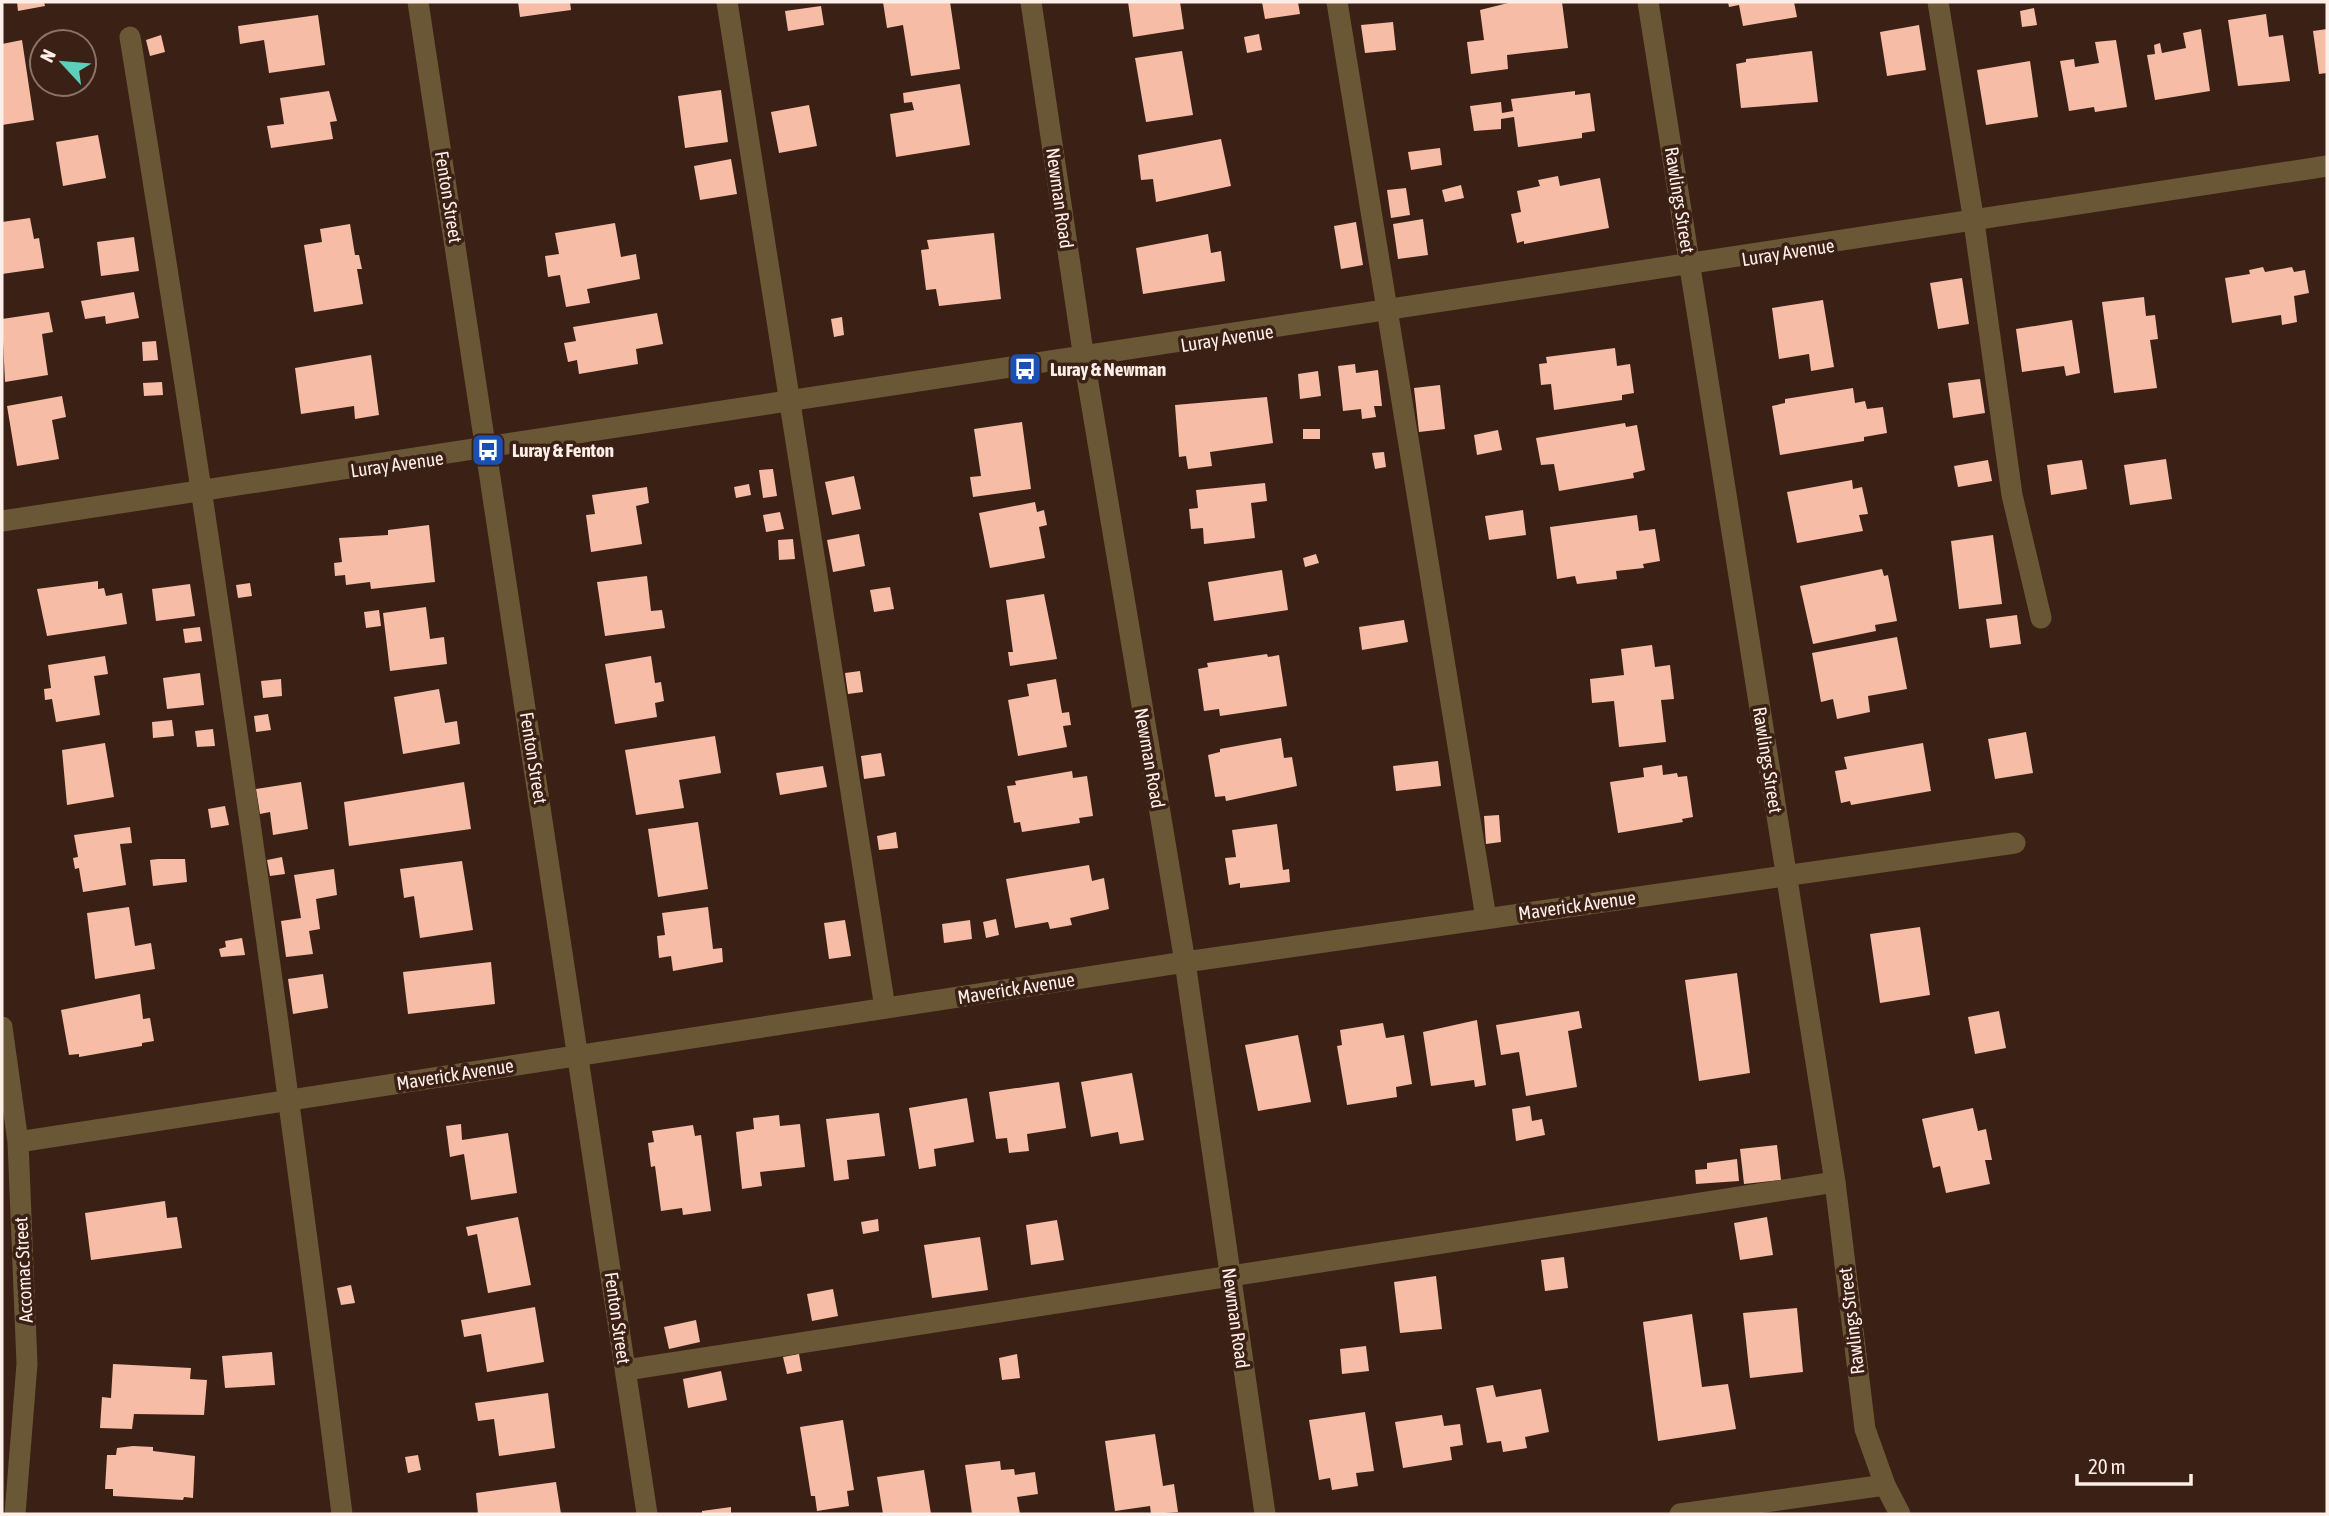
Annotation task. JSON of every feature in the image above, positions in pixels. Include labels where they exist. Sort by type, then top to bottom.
[{"type":"street","name":"Fenton Street","points":[[418,2],[488,450],[647,1514]]},
{"type":"street","points":[[727,2],[885,1008]]},
{"type":"street","name":"Newman Road","points":[[1031,2],[1084,359],[1185,962],[1265,1514]]},
{"type":"street","points":[[1337,2],[1486,918]]},
{"type":"street","name":"Rawlings Street","points":[[1648,2],[1835,1182],[1864,1429],[1885,1485],[1900,1514]]},
{"type":"street","points":[[1938,2],[1974,222],[2012,495],[2041,618]]},
{"type":"street","points":[[130,37],[204,491],[291,1099],[342,1514]]},
{"type":"street","name":"Luray Avenue","points":[[2,521],[1691,268],[2327,166]]},
{"type":"street","name":"Maverick Avenue","points":[[12,1129],[291,1099],[1185,962],[2015,843]]},
{"type":"street","name":"Accomac Street","points":[[2,1027],[12,1129],[27,1364],[15,1514]]},
{"type":"street","points":[[626,1370],[1835,1182]]},
{"type":"street","points":[[1680,1514],[1885,1485]]},
{"type":"building","points":[[17,2],[44,2],[45,6],[18,11]]},
{"type":"building","points":[[518,2],[570,2],[571,10],[520,17]]},
{"type":"building","points":[[883,2],[950,2],[960,69],[911,76],[903,25],[887,28]]},
{"type":"building","points":[[1128,2],[1180,2],[1184,29],[1133,37]]},
{"type":"building","points":[[1262,2],[1298,2],[1300,14],[1265,19]]},
{"type":"building","points":[[1512,2],[1562,2],[1568,48],[1507,55],[1508,69],[1471,74],[1467,42],[1484,40],[1480,10]]},
{"type":"building","points":[[1728,2],[1794,2],[1797,17],[1743,26],[1739,5],[1729,7]]},
{"type":"building","points":[[821,6],[824,25],[788,31],[785,11]]},
{"type":"building","points":[[2034,8],[2037,25],[2022,27],[2020,11]]},
{"type":"building","points":[[2266,14],[2269,37],[2283,35],[2290,81],[2238,86],[2228,20]]},
{"type":"building","points":[[318,15],[325,65],[269,73],[264,40],[240,44],[238,26]]},
{"type":"building","points":[[1393,22],[1396,50],[1365,53],[1361,25]]},
{"type":"building","points":[[1919,25],[1926,70],[1887,76],[1880,32]]},
{"type":"building","points":[[2201,29],[2210,91],[2155,100],[2147,55],[2155,54],[2154,45],[2160,43],[2162,53],[2186,48],[2183,33]]},
{"type":"building","points":[[2327,29],[2327,73],[2319,74],[2313,31]]},
{"type":"building","points":[[1259,34],[1262,50],[1247,53],[1244,37]]},
{"type":"building","points":[[161,35],[165,52],[150,56],[146,40]]},
{"type":"building","points":[[22,40],[28,98],[31,98],[34,120],[2,125],[2,44]]},
{"type":"building","points":[[2116,40],[2127,107],[2095,112],[2094,107],[2069,111],[2060,61],[2074,59],[2075,67],[2099,63],[2095,42]]},
{"type":"building","points":[[1182,51],[1193,115],[1146,122],[1135,58]]},
{"type":"building","points":[[1812,51],[1818,102],[1741,108],[1736,64],[1746,62],[1746,59]]},
{"type":"building","points":[[2030,61],[2038,117],[1986,125],[1977,70]]},
{"type":"building","points":[[960,84],[970,145],[896,157],[890,114],[914,110],[912,102],[904,103],[903,93]]},
{"type":"building","points":[[721,90],[728,142],[685,148],[678,96]]},
{"type":"building","points":[[329,91],[337,121],[330,122],[333,139],[271,148],[267,126],[284,124],[280,98]]},
{"type":"building","points":[[1575,91],[1575,95],[1590,93],[1595,131],[1582,133],[1582,138],[1518,147],[1514,117],[1501,119],[1501,129],[1474,131],[1470,106],[1501,102],[1502,113],[1513,111],[1511,99]]},
{"type":"building","points":[[809,105],[817,146],[779,153],[771,112]]},
{"type":"building","points":[[98,135],[106,178],[63,186],[56,142]]},
{"type":"building","points":[[1221,139],[1231,186],[1156,202],[1153,179],[1141,180],[1138,155]]},
{"type":"building","points":[[1440,148],[1442,165],[1411,170],[1408,152]]},
{"type":"building","points":[[731,159],[737,194],[700,200],[694,166]]},
{"type":"building","points":[[1558,176],[1560,186],[1600,178],[1609,228],[1524,244],[1524,241],[1517,243],[1511,214],[1521,212],[1517,191],[1540,186],[1538,180]]},
{"type":"building","points":[[1461,185],[1464,198],[1445,202],[1442,190]]},
{"type":"building","points":[[1406,188],[1410,215],[1391,218],[1387,190]]},
{"type":"building","points":[[30,218],[34,239],[39,238],[44,268],[2,274],[2,222]]},
{"type":"building","points":[[1423,219],[1428,255],[1398,259],[1393,224]]},
{"type":"building","points":[[1356,222],[1363,265],[1341,269],[1334,226]]},
{"type":"building","points":[[615,223],[621,257],[636,254],[640,279],[587,289],[590,303],[566,307],[560,275],[548,277],[545,256],[559,254],[555,233]]},
{"type":"building","points":[[350,224],[355,255],[359,255],[362,269],[357,269],[363,304],[314,312],[304,245],[322,242],[320,229]]},
{"type":"building","points":[[994,233],[1001,299],[939,306],[936,289],[926,290],[921,250],[929,249],[927,240]]},
{"type":"building","points":[[1208,234],[1211,253],[1221,251],[1225,281],[1143,294],[1136,248]]},
{"type":"building","points":[[134,237],[139,271],[101,276],[97,242]]},
{"type":"building","points":[[2263,267],[2265,272],[2292,267],[2294,272],[2305,270],[2309,293],[2294,296],[2297,322],[2282,325],[2281,315],[2232,323],[2225,278],[2250,274],[2249,270]]},
{"type":"building","points":[[1962,278],[1969,324],[1938,329],[1930,283]]},
{"type":"building","points":[[134,292],[139,318],[106,324],[105,316],[85,319],[81,301]]},
{"type":"building","points":[[2144,297],[2146,316],[2155,315],[2158,339],[2150,340],[2157,388],[2114,393],[2102,302]]},
{"type":"building","points":[[1823,300],[1834,367],[1811,371],[1809,354],[1779,359],[1772,308]]},
{"type":"building","points":[[49,312],[53,332],[42,334],[48,375],[5,382],[2,319]]},
{"type":"building","points":[[657,313],[663,344],[636,349],[638,364],[579,374],[577,360],[568,362],[564,343],[576,341],[573,327]]},
{"type":"building","points":[[842,317],[844,335],[834,337],[831,319]]},
{"type":"building","points":[[2072,320],[2080,373],[2066,376],[2064,366],[2022,372],[2016,329]]},
{"type":"building","points":[[156,341],[158,360],[143,361],[142,342]]},
{"type":"building","points":[[1615,348],[1617,366],[1630,364],[1634,393],[1622,395],[1622,400],[1554,410],[1551,384],[1541,385],[1539,364],[1547,363],[1546,357]]},
{"type":"building","points":[[371,355],[379,415],[355,419],[354,406],[301,414],[295,368]]},
{"type":"building","points":[[1355,364],[1356,373],[1378,370],[1382,406],[1374,406],[1376,417],[1362,419],[1361,409],[1343,411],[1338,366]]},
{"type":"building","points":[[1318,371],[1321,396],[1300,399],[1298,374]]},
{"type":"building","points":[[1980,379],[1985,413],[1953,418],[1948,383]]},
{"type":"building","points":[[162,382],[163,395],[144,396],[143,383]]},
{"type":"building","points":[[1440,385],[1445,429],[1419,432],[1414,388]]},
{"type":"building","points":[[1853,388],[1855,403],[1865,401],[1867,409],[1883,407],[1887,433],[1864,437],[1864,441],[1780,455],[1772,406],[1785,403],[1785,399]]},
{"type":"building","points":[[62,396],[66,417],[52,420],[59,459],[17,466],[7,406]]},
{"type":"building","points":[[1267,397],[1273,443],[1210,452],[1212,466],[1188,469],[1186,456],[1179,457],[1175,405]]},
{"type":"building","points":[[1022,422],[1031,489],[973,497],[970,477],[981,476],[974,429]]},
{"type":"building","points":[[1625,423],[1626,427],[1637,425],[1645,470],[1633,473],[1634,478],[1559,491],[1554,464],[1541,465],[1536,438]]},
{"type":"building","points":[[1303,429],[1320,429],[1320,439],[1303,439]]},
{"type":"building","points":[[1498,430],[1502,450],[1477,455],[1474,435]]},
{"type":"building","points":[[1384,452],[1386,467],[1375,469],[1372,453]]},
{"type":"building","points":[[2166,459],[2172,499],[2130,505],[2124,465]]},
{"type":"building","points":[[1988,460],[1992,481],[1958,487],[1954,466]]},
{"type":"building","points":[[2082,460],[2087,489],[2051,495],[2047,465]]},
{"type":"building","points":[[773,469],[777,496],[763,498],[759,470]]},
{"type":"building","points":[[854,476],[861,509],[832,515],[825,482]]},
{"type":"building","points":[[1852,480],[1853,489],[1862,487],[1868,514],[1859,515],[1863,531],[1797,543],[1787,492]]},
{"type":"building","points":[[1265,483],[1267,501],[1251,503],[1255,538],[1204,544],[1203,528],[1191,529],[1189,509],[1198,508],[1196,490]]},
{"type":"building","points":[[749,484],[751,495],[736,498],[734,487]]},
{"type":"building","points":[[647,487],[649,503],[636,506],[642,544],[591,552],[586,515],[595,514],[592,495]]},
{"type":"building","points":[[1035,502],[1037,512],[1044,510],[1047,525],[1039,527],[1045,558],[990,568],[979,513]]},
{"type":"building","points":[[1523,510],[1526,535],[1489,540],[1485,516]]},
{"type":"building","points":[[780,512],[784,529],[766,532],[763,515]]},
{"type":"building","points":[[1637,515],[1639,531],[1655,529],[1660,561],[1643,564],[1644,568],[1616,571],[1617,579],[1577,584],[1575,576],[1557,579],[1550,527]]},
{"type":"building","points":[[429,525],[435,582],[371,589],[370,582],[346,585],[345,575],[335,576],[334,563],[342,562],[339,538],[388,535],[388,530]]},
{"type":"building","points":[[859,534],[865,566],[833,572],[827,540]]},
{"type":"building","points":[[1993,535],[2002,604],[1959,609],[1951,541]]},
{"type":"building","points":[[793,539],[795,559],[779,560],[778,540]]},
{"type":"building","points":[[1316,554],[1319,563],[1305,567],[1303,558]]},
{"type":"building","points":[[1882,569],[1884,576],[1888,575],[1897,621],[1875,625],[1876,631],[1813,644],[1800,586]]},
{"type":"building","points":[[1282,570],[1288,610],[1214,621],[1208,582]]},
{"type":"building","points":[[647,576],[651,611],[662,610],[665,628],[605,636],[597,582]]},
{"type":"building","points":[[98,581],[98,589],[104,588],[106,596],[122,593],[127,624],[47,636],[37,589]]},
{"type":"building","points":[[250,583],[252,596],[238,598],[236,585]]},
{"type":"building","points":[[190,584],[195,616],[156,621],[152,589]]},
{"type":"building","points":[[890,587],[894,609],[874,612],[870,590]]},
{"type":"building","points":[[1044,594],[1057,659],[1010,666],[1008,652],[1013,652],[1006,600]]},
{"type":"building","points":[[426,607],[430,639],[444,637],[447,664],[390,671],[383,613]]},
{"type":"building","points":[[379,610],[381,626],[366,628],[364,612]]},
{"type":"building","points":[[2017,615],[2021,644],[1990,648],[1986,619]]},
{"type":"building","points":[[1404,620],[1408,642],[1362,650],[1359,627]]},
{"type":"building","points":[[200,627],[202,641],[185,643],[183,629]]},
{"type":"building","points":[[1897,637],[1907,689],[1868,696],[1870,712],[1837,719],[1833,699],[1821,702],[1812,653]]},
{"type":"building","points":[[1652,645],[1655,667],[1670,665],[1674,699],[1661,700],[1666,742],[1619,747],[1614,701],[1592,703],[1590,679],[1624,675],[1621,649]]},
{"type":"building","points":[[1267,654],[1268,657],[1279,655],[1287,706],[1220,716],[1219,709],[1204,711],[1198,669],[1208,667],[1207,663]]},
{"type":"building","points":[[105,656],[108,674],[94,676],[100,715],[56,722],[52,699],[45,700],[44,689],[51,688],[48,665]]},
{"type":"building","points":[[651,656],[655,683],[661,682],[664,701],[655,703],[657,717],[615,724],[605,664]]},
{"type":"building","points":[[860,671],[863,692],[848,694],[845,673]]},
{"type":"building","points":[[200,673],[204,705],[167,709],[163,678]]},
{"type":"building","points":[[281,679],[282,696],[263,698],[261,681]]},
{"type":"building","points":[[1056,679],[1062,713],[1069,712],[1071,725],[1063,726],[1067,747],[1018,756],[1008,700],[1029,696],[1027,684]]},
{"type":"building","points":[[439,689],[445,723],[457,721],[460,744],[403,754],[394,697]]},
{"type":"building","points":[[268,714],[271,730],[256,732],[254,716]]},
{"type":"building","points":[[172,720],[174,736],[153,738],[152,722]]},
{"type":"building","points":[[213,729],[215,746],[197,747],[195,731]]},
{"type":"building","points":[[2026,732],[2033,773],[1995,779],[1988,739]]},
{"type":"building","points":[[715,736],[721,773],[679,780],[684,808],[636,815],[625,750]]},
{"type":"building","points":[[1281,738],[1284,758],[1292,757],[1297,786],[1226,801],[1225,796],[1215,797],[1208,755],[1220,752],[1220,749]]},
{"type":"building","points":[[105,743],[114,797],[67,805],[62,750]]},
{"type":"building","points":[[1923,743],[1931,791],[1851,805],[1850,801],[1841,803],[1835,771],[1847,769],[1844,757]]},
{"type":"building","points":[[881,753],[885,776],[864,779],[861,756]]},
{"type":"building","points":[[1438,761],[1441,786],[1396,791],[1393,766]]},
{"type":"building","points":[[1662,765],[1663,775],[1677,773],[1678,777],[1687,776],[1693,817],[1682,819],[1683,822],[1618,833],[1610,782],[1644,777],[1643,768]]},
{"type":"building","points":[[823,766],[827,787],[780,795],[776,773]]},
{"type":"building","points":[[1072,771],[1073,778],[1087,776],[1093,816],[1079,818],[1080,823],[1022,832],[1020,822],[1014,823],[1007,786],[1016,785],[1015,781]]},
{"type":"building","points":[[301,782],[308,829],[273,835],[270,812],[260,814],[256,789]]},
{"type":"building","points":[[464,782],[471,829],[349,846],[344,802]]},
{"type":"building","points":[[225,806],[229,825],[211,828],[208,809]]},
{"type":"building","points":[[1499,815],[1501,842],[1486,844],[1484,816]]},
{"type":"building","points":[[698,822],[708,889],[658,897],[648,829]]},
{"type":"building","points":[[1277,824],[1283,870],[1289,869],[1290,882],[1240,888],[1240,883],[1229,885],[1225,858],[1236,857],[1232,830]]},
{"type":"building","points":[[130,827],[132,843],[120,844],[126,885],[83,892],[79,868],[75,869],[73,858],[78,857],[74,835]]},
{"type":"building","points":[[896,832],[898,848],[879,850],[877,836]]},
{"type":"building","points":[[282,857],[285,874],[270,876],[267,860]]},
{"type":"building","points":[[185,859],[187,882],[153,886],[150,860]]},
{"type":"building","points":[[462,861],[473,930],[420,938],[414,896],[404,898],[400,869]]},
{"type":"building","points":[[1089,865],[1092,881],[1104,878],[1109,909],[1070,918],[1072,925],[1050,929],[1048,922],[1015,928],[1006,879]]},
{"type":"building","points":[[334,869],[337,895],[316,899],[320,929],[309,931],[313,954],[286,957],[281,921],[301,918],[294,875]]},
{"type":"building","points":[[129,907],[135,946],[151,943],[155,969],[95,979],[87,913]]},
{"type":"building","points":[[708,907],[713,949],[722,948],[723,962],[673,971],[671,956],[659,958],[657,936],[665,935],[662,913]]},
{"type":"building","points":[[996,919],[999,935],[986,938],[983,922]]},
{"type":"building","points":[[845,920],[851,956],[829,959],[824,923]]},
{"type":"building","points":[[970,920],[972,939],[944,943],[942,924]]},
{"type":"building","points":[[1920,927],[1930,995],[1880,1003],[1870,934]]},
{"type":"building","points":[[242,938],[245,955],[221,957],[219,949],[226,947],[225,941]]},
{"type":"building","points":[[491,962],[495,1004],[408,1014],[403,972]]},
{"type":"building","points":[[1737,973],[1750,1073],[1699,1081],[1685,980]]},
{"type":"building","points":[[323,974],[328,1008],[293,1014],[288,979]]},
{"type":"building","points":[[140,994],[143,1019],[150,1018],[154,1041],[142,1043],[142,1046],[79,1057],[79,1054],[69,1055],[61,1010]]},
{"type":"building","points":[[1579,1011],[1582,1028],[1568,1031],[1577,1087],[1526,1096],[1519,1052],[1501,1055],[1496,1025]]},
{"type":"building","points":[[1999,1011],[2006,1048],[1975,1054],[1968,1017]]},
{"type":"building","points":[[1477,1020],[1486,1085],[1475,1087],[1474,1080],[1431,1086],[1423,1032]]},
{"type":"building","points":[[1383,1023],[1386,1038],[1404,1035],[1412,1084],[1396,1087],[1397,1097],[1347,1105],[1337,1046],[1342,1045],[1340,1030]]},
{"type":"building","points":[[1298,1035],[1311,1102],[1258,1111],[1245,1045]]},
{"type":"building","points":[[1132,1073],[1144,1140],[1120,1144],[1118,1132],[1091,1137],[1081,1082]]},
{"type":"building","points":[[1059,1082],[1066,1128],[1027,1134],[1029,1151],[1009,1153],[1007,1138],[996,1139],[989,1092]]},
{"type":"building","points":[[967,1098],[974,1142],[934,1149],[936,1166],[919,1169],[909,1108]]},
{"type":"building","points":[[1530,1106],[1532,1121],[1542,1119],[1545,1135],[1516,1141],[1512,1109]]},
{"type":"building","points":[[1973,1108],[1978,1131],[1986,1129],[1992,1160],[1985,1160],[1990,1184],[1946,1193],[1940,1166],[1933,1168],[1922,1119]]},
{"type":"building","points":[[879,1113],[885,1156],[847,1160],[849,1179],[834,1181],[826,1119]]},
{"type":"building","points":[[779,1115],[780,1126],[800,1124],[805,1167],[760,1172],[762,1186],[742,1189],[736,1132],[754,1129],[753,1118]]},
{"type":"building","points":[[461,1124],[462,1140],[508,1133],[517,1193],[471,1200],[464,1154],[450,1157],[446,1126]]},
{"type":"building","points":[[693,1125],[695,1136],[701,1135],[711,1211],[683,1215],[682,1208],[661,1211],[655,1166],[651,1167],[648,1143],[654,1142],[652,1131]]},
{"type":"building","points":[[1777,1145],[1781,1180],[1744,1184],[1740,1149]]},
{"type":"building","points":[[1737,1159],[1739,1181],[1696,1184],[1695,1170],[1707,1169],[1707,1163]]},
{"type":"building","points":[[165,1201],[167,1218],[177,1217],[182,1248],[91,1260],[85,1213]]},
{"type":"building","points":[[518,1217],[531,1285],[488,1293],[477,1234],[468,1236],[466,1227]]},
{"type":"building","points":[[1767,1217],[1773,1255],[1740,1260],[1734,1223]]},
{"type":"building","points":[[878,1219],[879,1231],[863,1234],[861,1222]]},
{"type":"building","points":[[1057,1220],[1064,1260],[1031,1265],[1026,1225]]},
{"type":"building","points":[[980,1237],[988,1290],[932,1298],[924,1245]]},
{"type":"building","points":[[1564,1257],[1568,1288],[1545,1291],[1541,1260]]},
{"type":"building","points":[[1436,1276],[1442,1329],[1400,1333],[1394,1282]]},
{"type":"building","points":[[351,1285],[355,1303],[341,1305],[337,1288]]},
{"type":"building","points":[[833,1289],[838,1316],[812,1321],[807,1294]]},
{"type":"building","points":[[535,1307],[544,1362],[487,1372],[481,1334],[464,1337],[461,1320]]},
{"type":"building","points":[[1797,1308],[1803,1372],[1750,1378],[1743,1313]]},
{"type":"building","points":[[1692,1314],[1702,1387],[1728,1384],[1736,1429],[1658,1441],[1643,1322]]},
{"type":"building","points":[[696,1320],[700,1342],[669,1349],[664,1327]]},
{"type":"building","points":[[1366,1346],[1369,1371],[1342,1374],[1340,1349]]},
{"type":"building","points":[[272,1352],[275,1385],[225,1388],[222,1356]]},
{"type":"building","points":[[799,1354],[802,1371],[787,1374],[783,1357]]},
{"type":"building","points":[[1017,1354],[1020,1378],[1002,1380],[999,1358]]},
{"type":"building","points":[[113,1364],[191,1368],[190,1379],[207,1380],[204,1415],[134,1414],[132,1429],[100,1428],[102,1397],[111,1398]]},
{"type":"building","points":[[721,1371],[727,1400],[688,1408],[683,1379]]},
{"type":"building","points":[[1493,1385],[1496,1397],[1541,1389],[1549,1432],[1525,1437],[1527,1448],[1503,1452],[1501,1441],[1487,1443],[1476,1388]]},
{"type":"building","points":[[548,1393],[555,1448],[499,1456],[494,1419],[478,1421],[475,1403]]},
{"type":"building","points":[[1365,1412],[1374,1471],[1356,1473],[1358,1486],[1332,1490],[1330,1478],[1319,1480],[1309,1420]]},
{"type":"building","points":[[1442,1415],[1444,1426],[1460,1424],[1463,1445],[1450,1447],[1452,1460],[1403,1468],[1395,1422]]},
{"type":"building","points":[[843,1420],[854,1490],[847,1491],[849,1506],[817,1511],[815,1496],[811,1496],[800,1427]]},
{"type":"building","points":[[1155,1434],[1163,1486],[1174,1484],[1178,1512],[1151,1514],[1150,1506],[1115,1511],[1105,1441]]},
{"type":"building","points":[[153,1447],[153,1451],[195,1456],[193,1498],[184,1497],[183,1500],[113,1496],[113,1489],[105,1489],[107,1455],[116,1455],[117,1448]]},
{"type":"building","points":[[418,1455],[421,1470],[408,1473],[405,1457]]},
{"type":"building","points":[[1000,1461],[1001,1470],[1014,1469],[1015,1475],[1035,1472],[1038,1494],[1017,1497],[1020,1514],[972,1514],[965,1465]]},
{"type":"building","points":[[924,1470],[931,1514],[883,1514],[877,1477]]},
{"type":"building","points":[[556,1482],[561,1514],[478,1514],[476,1493]]},
{"type":"building","points":[[731,1507],[731,1514],[702,1514],[702,1511]]},
{"type":"place","name":"Luray & Newman","points":[[1025,369]]},
{"type":"place","name":"Luray & Fenton","points":[[488,450]]}]
